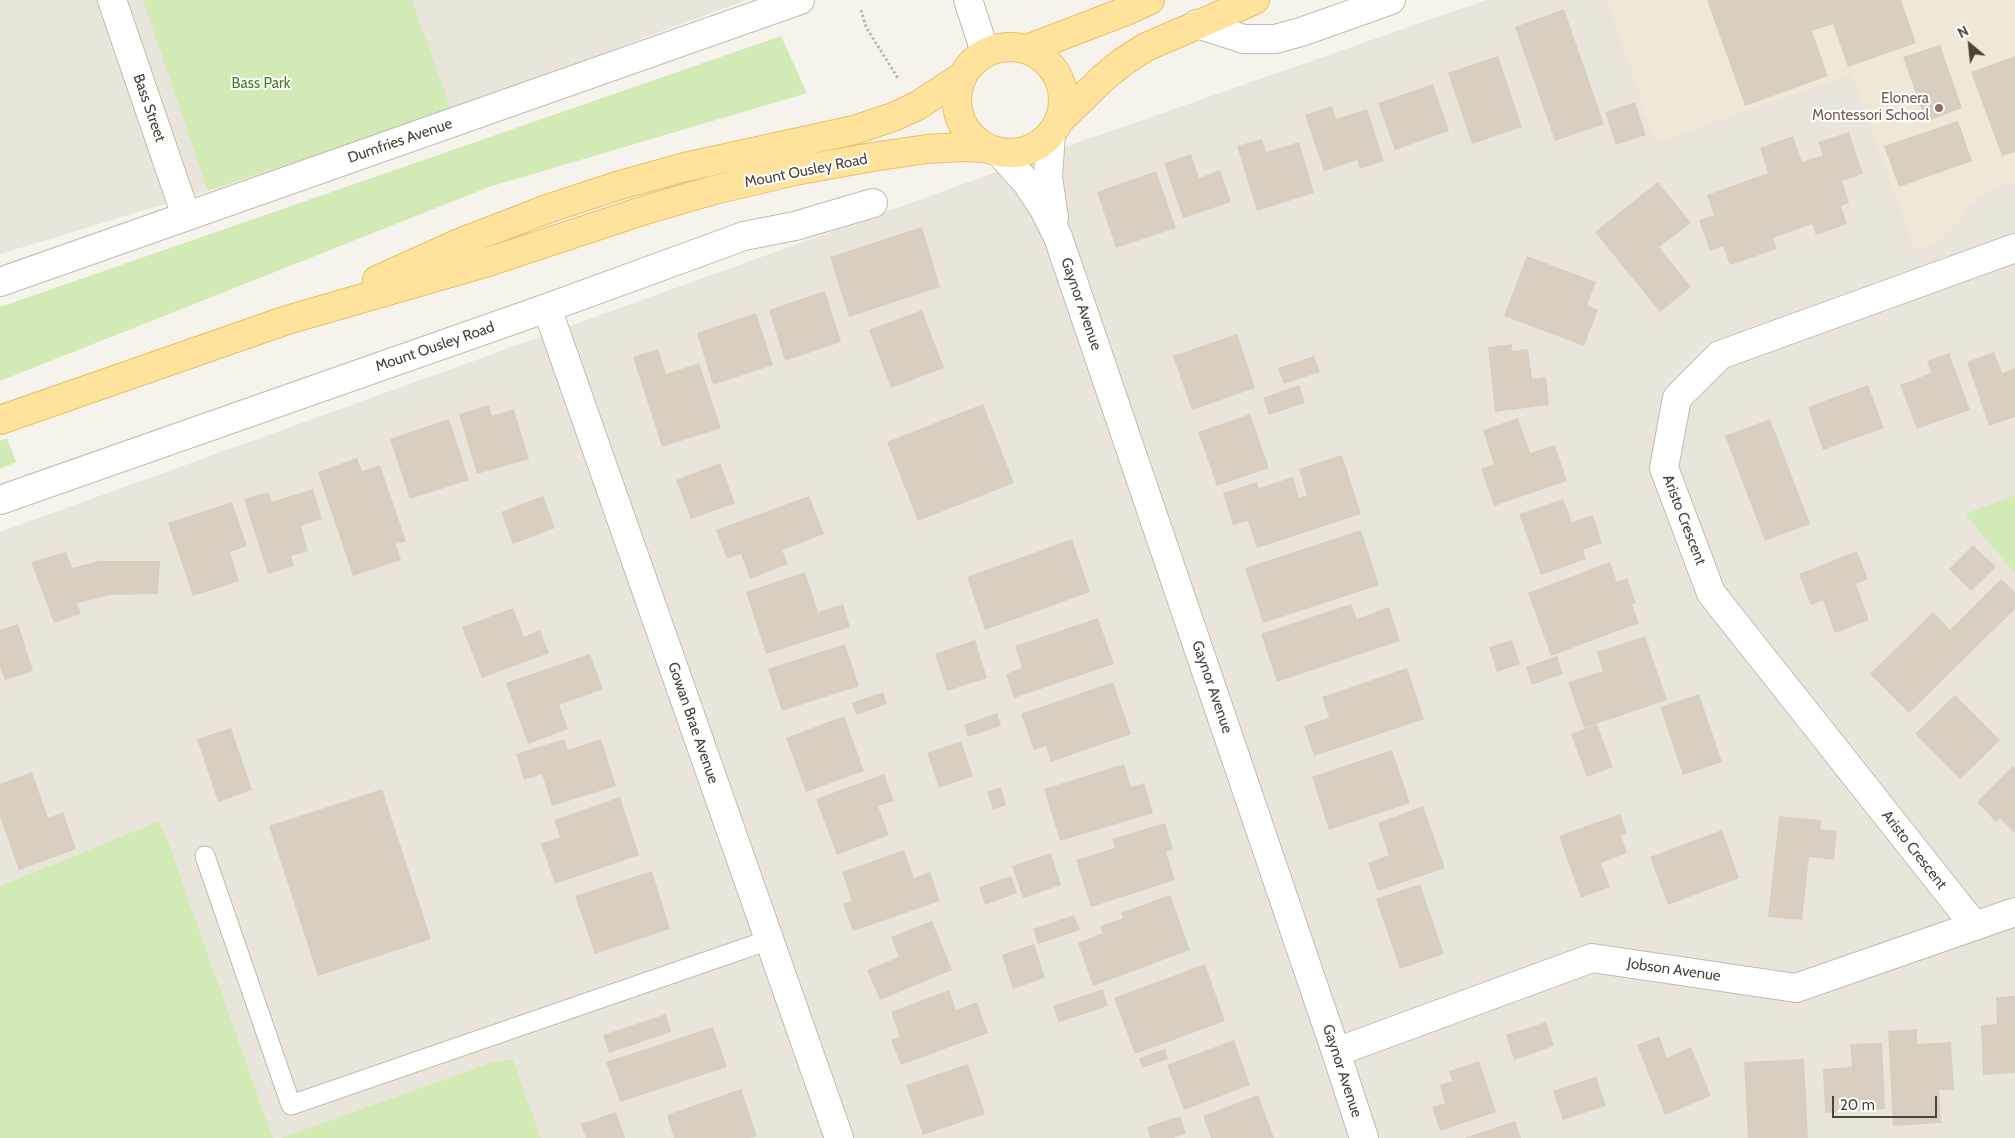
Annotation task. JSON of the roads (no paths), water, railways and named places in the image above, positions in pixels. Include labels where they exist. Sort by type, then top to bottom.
[{"type":"main road","points":[[1027,48],[1118,15],[1150,0]]},
{"type":"main road","points":[[1055,128],[1063,108],[1063,92],[1059,77],[1039,55],[1027,48],[1013,46],[998,47],[985,52],[971,62],[961,77],[956,94],[957,112],[964,128],[973,139],[992,150],[1014,153],[1028,150],[1040,143],[1055,128],[1103,78],[1124,60],[1146,47],[1255,0]]},
{"type":"main road","name":"Mount Ousley Road","points":[[287,320],[459,243],[547,209],[685,167],[893,118],[917,106],[961,77]]},
{"type":"main road","name":"Mount Ousley Road","points":[[0,420],[287,320],[488,262],[648,209],[714,190],[795,171],[927,149],[961,147],[992,150]]},
{"type":"street","name":"Bass Street","points":[[112,0],[186,216]]},
{"type":"street","name":"Dumfries Avenue","points":[[0,282],[800,0]]},
{"type":"street","points":[[968,0],[985,52]]},
{"type":"street","points":[[1197,24],[1244,39],[1275,39],[1301,32],[1391,0]]},
{"type":"street","name":"Gaynor Avenue","points":[[1055,128],[1048,176],[1058,237]]},
{"type":"street","name":"Gaynor Avenue","points":[[992,150],[1027,183],[1058,237],[1364,1138]]},
{"type":"street","name":"Mount Ousley Road","points":[[0,500],[547,308],[744,236],[795,226],[873,203]]},
{"type":"street","name":"Aristo Crescent","points":[[1974,925],[1711,593],[1664,468],[1677,398],[1720,356],[2015,248]]},
{"type":"street","name":"Gowan Brae Avenue","points":[[547,308],[839,1138]]},
{"type":"street","name":"Jobson Avenue","points":[[1336,1052],[1592,958],[1796,988],[2015,912]]},
{"type":"lane","points":[[205,856],[291,1106],[769,940]]},
{"type":"place","name":"Elonera Montessori School","points":[[1939,108]]},
{"type":"park label","name":"Bass Park","points":[[261,84]]}]
